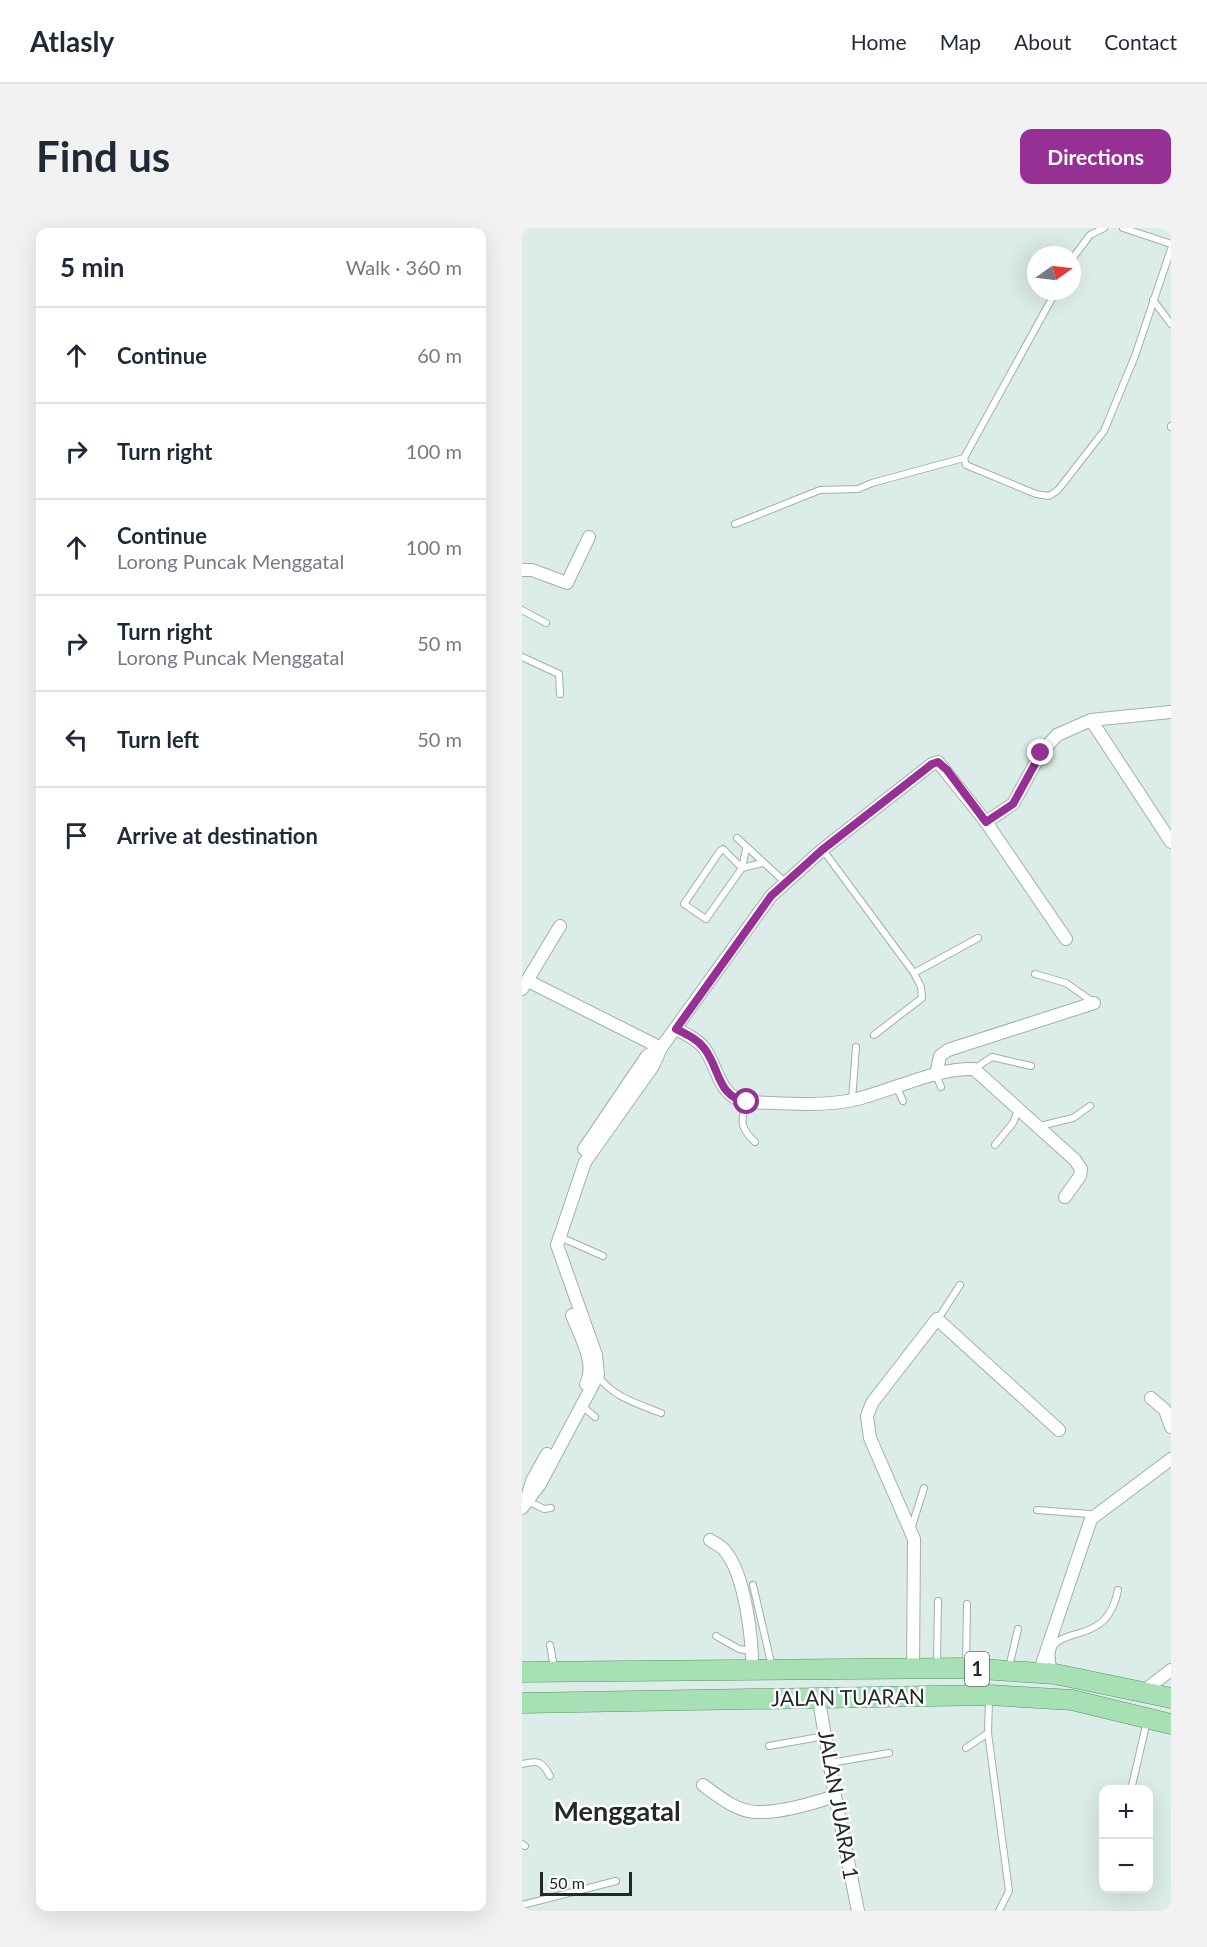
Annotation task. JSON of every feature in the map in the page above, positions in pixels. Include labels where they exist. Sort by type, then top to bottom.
[{"type":"main road","name":"JALAN TUARAN","points":[[522,1672],[966,1668],[1047,1673],[1171,1698]]},
{"type":"main road","points":[[777,1671],[778,1699]]},
{"type":"main road","name":"JALAN TUARAN","points":[[522,1703],[819,1700],[989,1695],[1072,1700],[1171,1724]]},
{"type":"street","points":[[522,570],[532,570],[567,583],[589,537]]},
{"type":"street","points":[[986,822],[1013,804],[1041,753],[1057,735],[1091,720],[1171,712]]},
{"type":"street","points":[[1091,720],[1171,842]]},
{"type":"street","points":[[525,1505],[598,1375],[596,1355],[557,1250],[585,1162],[653,1066],[661,1048],[771,896],[822,850],[932,764],[938,762],[947,770],[986,822],[1066,939]]},
{"type":"street","points":[[560,926],[525,985],[661,1048]]},
{"type":"street","points":[[936,1075],[940,1056],[948,1050],[1094,1003]]},
{"type":"street","points":[[676,1029],[696,1040],[705,1049],[726,1092],[736,1100],[747,1102],[831,1103],[852,1100],[936,1075],[974,1069],[1040,1126],[1081,1169],[1080,1176],[1065,1197]]},
{"type":"street","points":[[525,1505],[532,1481],[591,1372],[550,1249],[580,1155],[647,1056],[661,1048]]},
{"type":"street","points":[[913,1670],[914,1560],[911,1530],[870,1438],[867,1416],[872,1403],[937,1320],[1059,1430]]},
{"type":"street","points":[[1151,1398],[1165,1410],[1171,1427]]},
{"type":"street","points":[[1047,1673],[1091,1515],[1149,1478],[1171,1459]]},
{"type":"street","points":[[710,1540],[725,1550],[735,1573],[746,1610],[753,1651],[752,1671]]},
{"type":"street","points":[[1144,1691],[1171,1670]]},
{"type":"street","name":"JALAN JUARA 1","points":[[819,1700],[858,1911]]},
{"type":"street","points":[[703,1785],[740,1809],[757,1812],[816,1803],[835,1796]]},
{"type":"lane","points":[[1081,247],[1090,235],[1104,228]]},
{"type":"lane","points":[[1051,300],[964,458],[966,465],[1036,494],[1049,496],[1058,490],[1104,431],[1154,300],[1171,247],[1123,228]]},
{"type":"lane","points":[[1154,300],[1171,324]]},
{"type":"lane","points":[[735,524],[820,490],[858,489],[872,483],[964,458]]},
{"type":"lane","points":[[522,610],[546,623]]},
{"type":"lane","points":[[522,657],[559,674],[560,694]]},
{"type":"lane","points":[[737,838],[746,849],[786,883]]},
{"type":"lane","points":[[742,868],[723,849],[684,903],[706,919],[742,868],[746,849]]},
{"type":"lane","points":[[822,850],[914,973],[921,987],[922,998],[874,1035]]},
{"type":"lane","points":[[742,868],[762,863]]},
{"type":"lane","points":[[914,973],[978,938]]},
{"type":"lane","points":[[1035,974],[1066,983],[1094,1003]]},
{"type":"lane","points":[[852,1100],[856,1047]]},
{"type":"lane","points":[[974,1069],[992,1057],[1031,1066]]},
{"type":"lane","points":[[936,1075],[941,1087]]},
{"type":"lane","points":[[897,1088],[903,1101]]},
{"type":"lane","points":[[747,1102],[741,1120],[742,1130],[755,1142]]},
{"type":"lane","points":[[1040,1126],[1073,1118],[1090,1106]]},
{"type":"lane","points":[[995,1145],[1013,1123],[1019,1107]]},
{"type":"lane","points":[[560,1237],[603,1256]]},
{"type":"lane","points":[[937,1320],[960,1285]]},
{"type":"lane","points":[[598,1375],[605,1386],[625,1399],[661,1413]]},
{"type":"lane","points":[[582,1406],[595,1417]]},
{"type":"lane","points":[[911,1530],[924,1488]]},
{"type":"lane","points":[[525,1505],[551,1508]]},
{"type":"lane","points":[[1086,1506],[1091,1515]]},
{"type":"lane","points":[[1037,1510],[1080,1511],[1091,1515]]},
{"type":"lane","points":[[753,1585],[777,1671]]},
{"type":"lane","points":[[1047,1673],[1056,1643],[1070,1634],[1087,1631],[1099,1625],[1115,1604],[1118,1590]]},
{"type":"lane","points":[[937,1668],[938,1601]]},
{"type":"lane","points":[[966,1668],[967,1604]]},
{"type":"lane","points":[[1008,1670],[1018,1629]]},
{"type":"lane","points":[[716,1636],[740,1648],[753,1651]]},
{"type":"lane","points":[[550,1646],[555,1672]]},
{"type":"lane","points":[[989,1695],[988,1733],[1009,1891],[999,1911]]},
{"type":"lane","points":[[1132,1785],[1148,1717]]},
{"type":"lane","points":[[966,1748],[988,1733]]},
{"type":"lane","points":[[769,1746],[825,1736]]},
{"type":"lane","points":[[830,1763],[889,1753]]},
{"type":"lane","points":[[522,1764],[535,1760],[542,1762],[550,1776]]},
{"type":"lane","points":[[522,1905],[616,1881]]},
{"type":"district","name":"Menggatal","points":[[617,1812]]},
{"type":"route","points":[[747,1102],[736,1100],[726,1092],[705,1049],[696,1040],[676,1029],[771,896],[822,850],[932,764],[938,762],[947,770],[986,822],[1013,804],[1041,753]]}]
